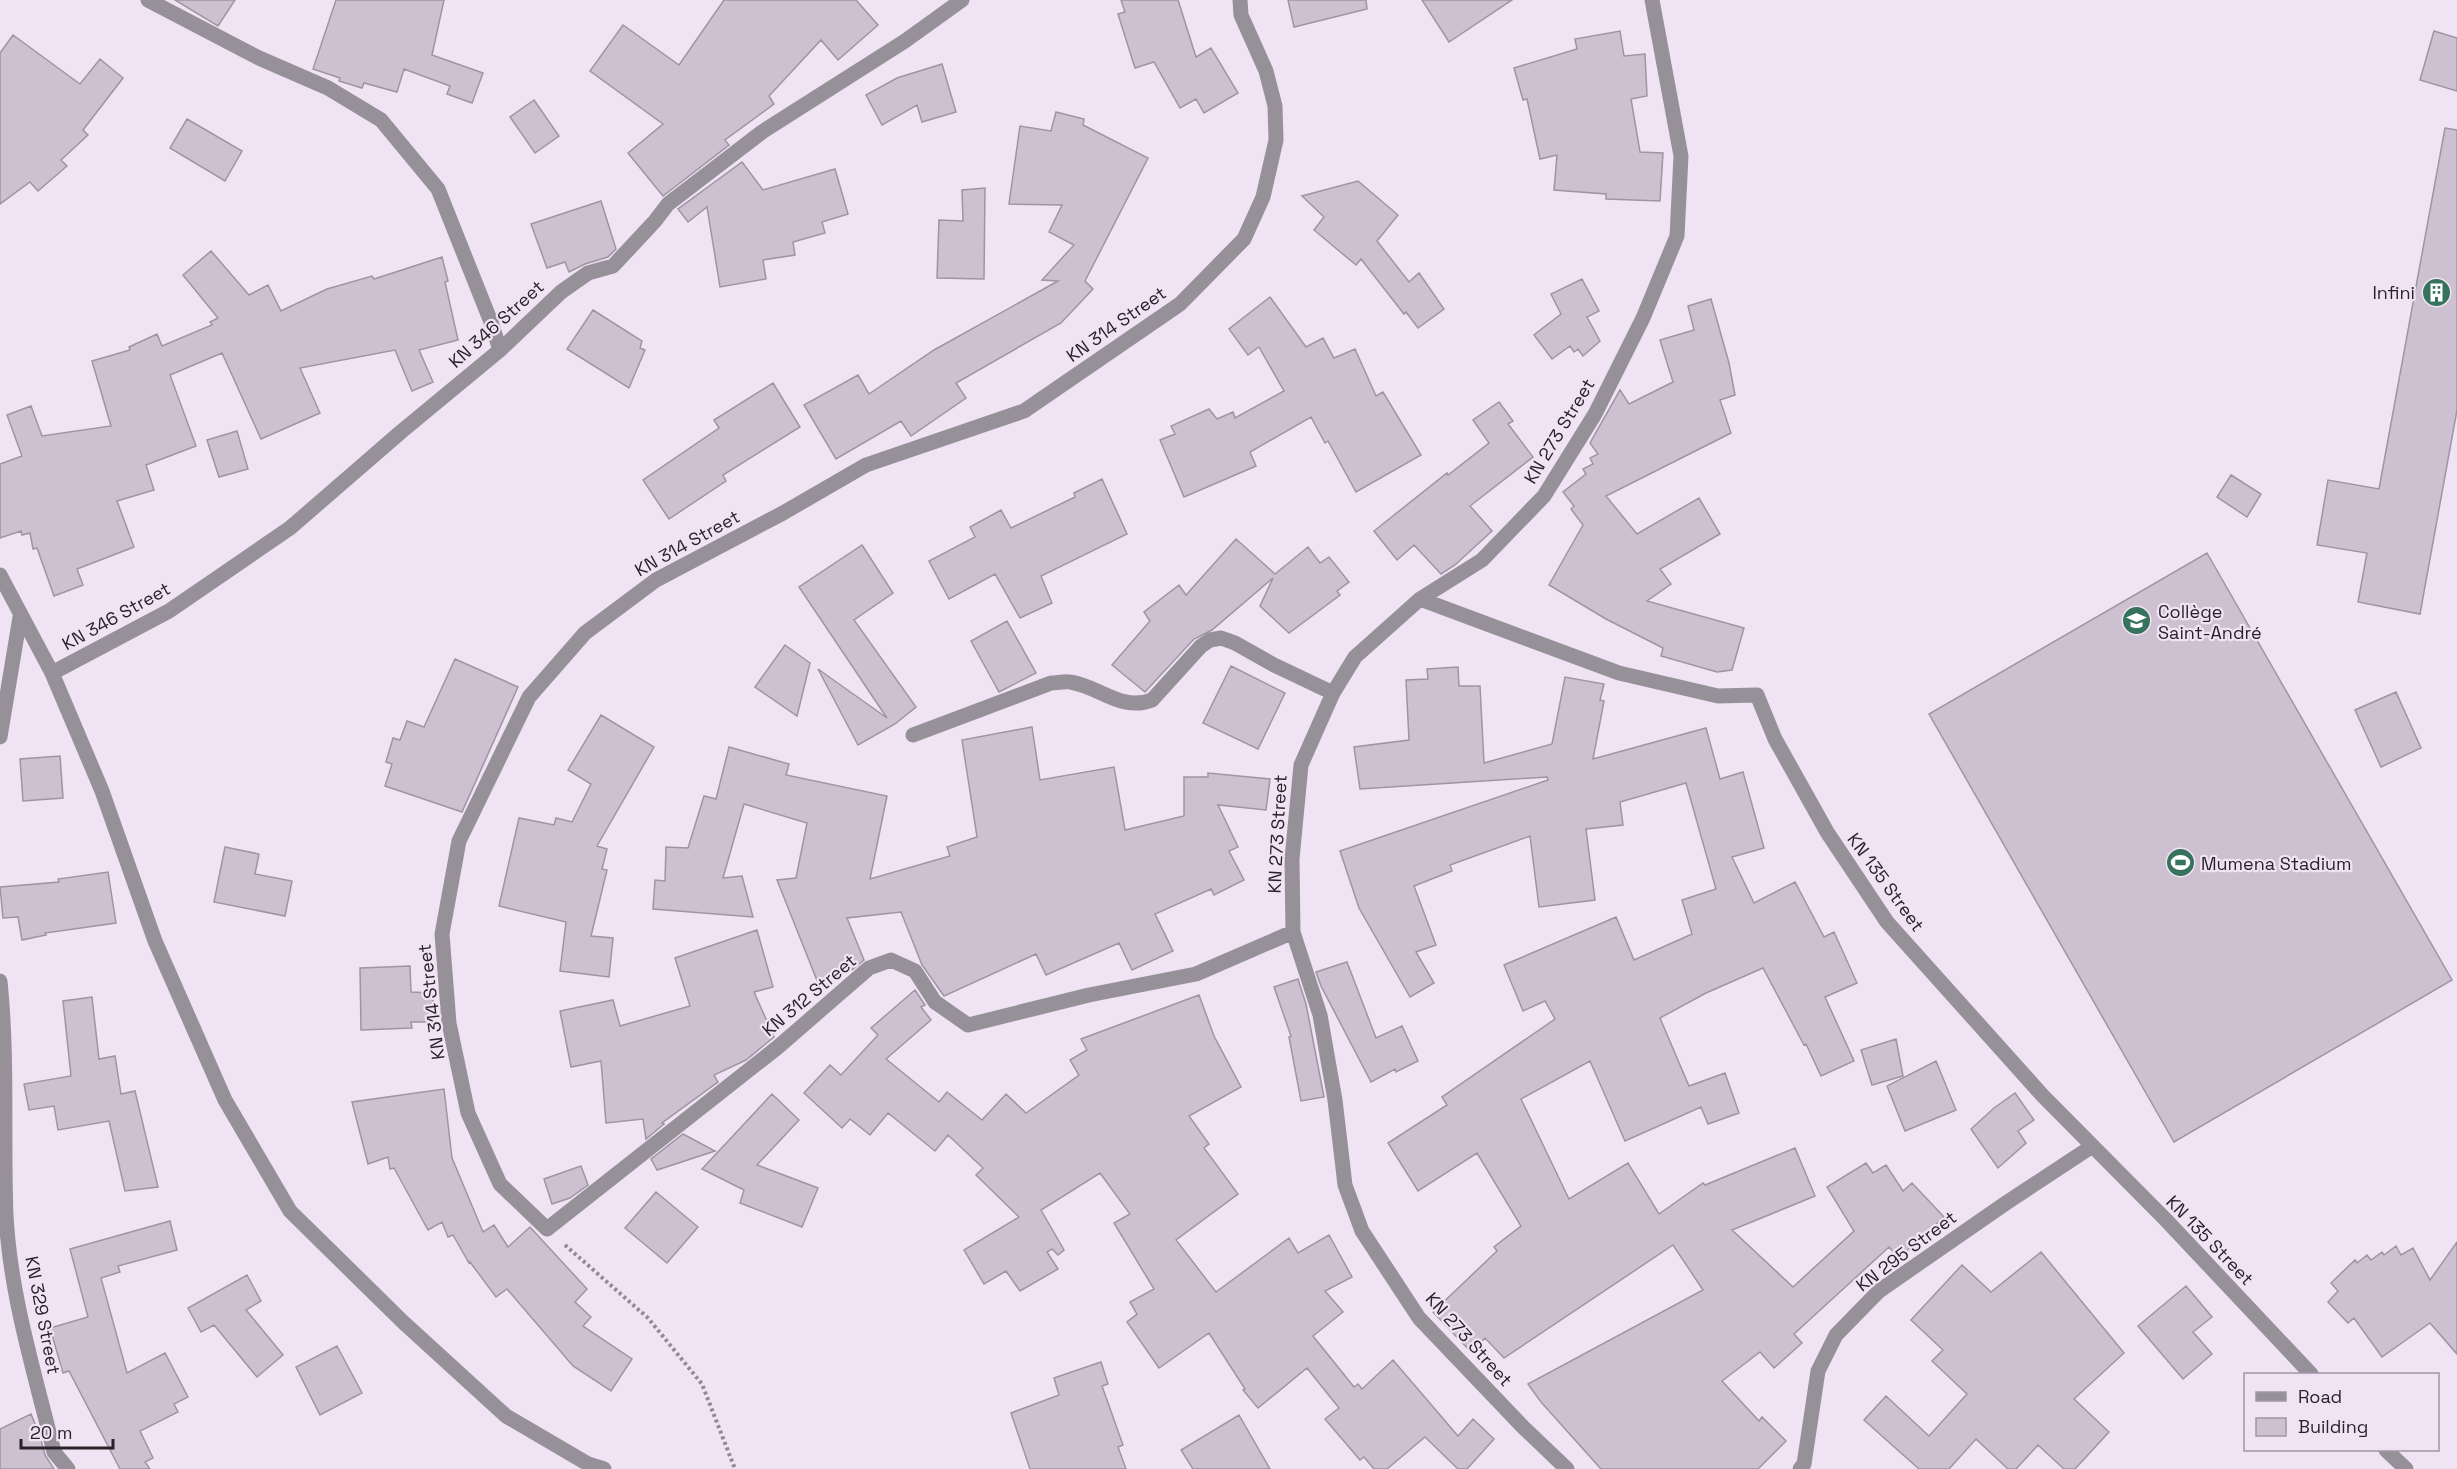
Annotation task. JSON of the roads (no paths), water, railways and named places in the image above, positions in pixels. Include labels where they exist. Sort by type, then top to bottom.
[{"type":"street","points":[[148,0],[259,58],[328,88],[381,120],[438,189],[500,350]]},
{"type":"street","name":"KN 346 Street","points":[[52,673],[169,611],[290,528],[500,350],[561,292],[588,273],[612,266],[668,204],[762,132],[905,41],[962,0]]},
{"type":"street","name":"KN 314 Street","points":[[547,1229],[500,1184],[468,1113],[449,1023],[442,934],[459,841],[529,697],[585,633],[656,580],[783,513],[866,465],[1024,411],[1180,304],[1244,239],[1263,197],[1276,140],[1275,106],[1266,70],[1241,15],[1239,0]]},
{"type":"street","name":"KN 273 Street","points":[[1567,1469],[1524,1428],[1419,1318],[1362,1231],[1345,1185],[1335,1100],[1320,1015],[1293,932],[1292,859],[1301,765],[1334,693],[1355,657],[1420,599],[1482,560],[1544,496],[1595,414],[1643,318],[1677,236],[1681,156],[1652,0]]},
{"type":"street","points":[[0,575],[20,617],[52,673],[102,791],[155,941],[220,1089],[290,1211],[403,1322],[506,1416],[588,1464],[604,1469]]},
{"type":"street","name":"KN 135 Street","points":[[1420,599],[1619,673],[1718,696],[1756,695],[1775,739],[1827,832],[1887,922],[2091,1147],[2166,1220],[2311,1373]]},
{"type":"street","points":[[0,737],[20,617]]},
{"type":"street","points":[[913,735],[1052,683],[1070,681],[1131,704],[1152,700],[1201,646],[1210,640],[1221,638],[1334,693]]},
{"type":"street","name":"KN 312 Street","points":[[547,1229],[778,1047],[869,968],[891,960],[915,970],[935,1002],[968,1026],[1089,995],[1196,975],[1293,932]]},
{"type":"street","name":"KN 329 Street","points":[[0,981],[5,1034],[6,1216],[16,1296],[54,1452],[68,1469]]},
{"type":"street","name":"KN 295 Street","points":[[1804,1467],[1818,1371],[1836,1335],[1879,1291],[2091,1147]]},
{"type":"street","points":[[2388,1451],[2406,1469]]},
{"type":"place","name":"Infini","points":[[2436,292]]},
{"type":"place","name":"Collège Saint-André","points":[[2137,621]]},
{"type":"place","name":"Mumena Stadium","points":[[2180,863]]}]
